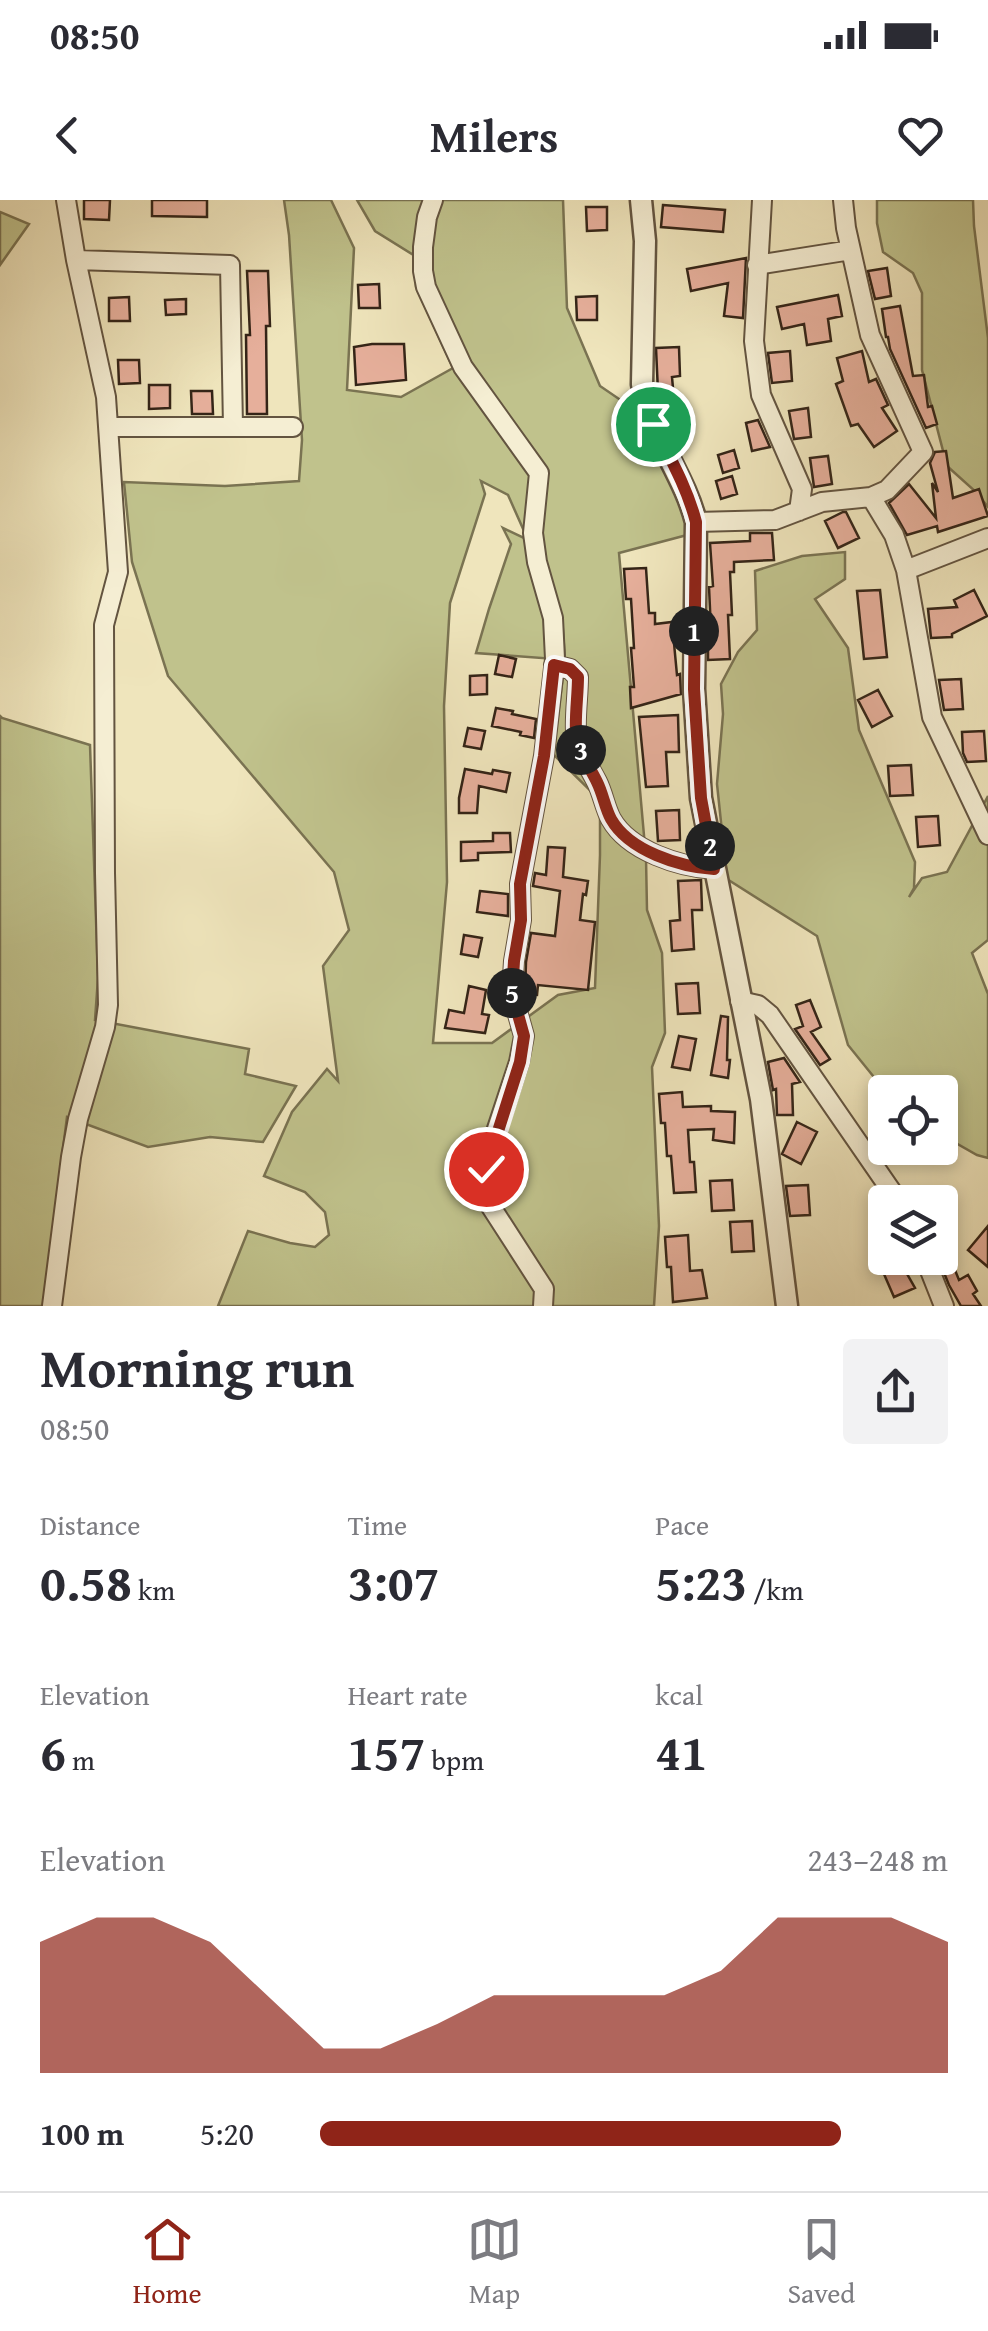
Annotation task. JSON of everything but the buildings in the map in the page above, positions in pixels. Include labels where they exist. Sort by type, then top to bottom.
[{"type":"street","points":[[52,1306],[78,1119],[108,1005],[104,632],[118,572],[106,397],[66,200]]},
{"type":"street","points":[[433,200],[426,217],[423,246],[426,287],[464,367],[539,473],[533,533],[553,618],[554,665],[544,756],[520,884],[521,920],[512,993],[524,1036],[520,1062],[487,1159],[483,1186],[486,1199],[544,1289],[543,1306]]},
{"type":"street","points":[[642,200],[642,384],[645,404],[691,501],[696,522],[694,689],[701,798],[760,1099],[787,1306]]},
{"type":"street","points":[[762,200],[754,340],[762,395],[802,489],[798,511]]},
{"type":"street","points":[[696,522],[775,520],[822,502],[871,497],[887,490],[923,452],[870,335],[843,200]]},
{"type":"street","points":[[757,265],[851,250]]},
{"type":"street","points":[[76,260],[230,265],[232,427]]},
{"type":"street","points":[[108,427],[292,427]]},
{"type":"street","points":[[871,497],[894,535],[906,570],[932,717],[988,835]]},
{"type":"street","points":[[906,570],[988,538]]},
{"type":"street","points":[[554,665],[570,669],[578,677],[576,734],[612,820],[641,847],[671,862],[714,869]]},
{"type":"street","points":[[740,1000],[758,1005],[770,1015],[886,1185]]},
{"type":"street","points":[[931,1275],[944,1306]]},
{"type":"green space","points":[[284,200],[331,200],[354,248],[347,390],[401,397],[453,368],[416,287],[415,256],[375,231],[357,200],[563,200],[567,308],[600,386],[644,416],[682,495],[687,535],[619,553],[646,858],[647,910],[662,953],[665,1033],[652,1067],[659,1226],[654,1306],[218,1306],[248,1231],[315,1247],[329,1235],[325,1212],[305,1192],[264,1176],[292,1112],[327,1069],[338,1081],[323,966],[349,930],[334,872],[168,676],[132,562],[124,482],[225,486],[299,481],[302,440]],"holes":[[[481,481],[508,495],[528,540],[503,528],[511,544],[476,653],[555,659],[562,617],[565,660],[553,754],[600,800],[595,988],[558,995],[492,1043],[433,1043],[447,882],[444,706],[450,603],[485,494]]]},
{"type":"green space","points":[[877,200],[973,200],[988,338],[988,507],[947,466],[922,370],[922,293],[913,273],[883,252]]},
{"type":"green space","points":[[0,212],[29,224],[0,265]]},
{"type":"green space","points":[[845,552],[845,579],[815,599],[848,648],[859,730],[915,862],[914,888],[909,897],[922,878],[947,872],[988,796],[988,940],[972,953],[988,994],[988,1158],[958,1144],[958,1075],[872,1075],[848,1045],[817,936],[727,879],[717,784],[723,714],[721,684],[738,652],[757,630],[755,571],[802,556]]},
{"type":"green space","points":[[0,716],[90,745],[98,978],[95,1020],[249,1049],[245,1074],[296,1086],[263,1142],[210,1137],[148,1147],[67,1117],[43,1306],[0,1306]]},
{"type":"route","points":[[486,1169],[520,1062],[524,1036],[512,993],[521,920],[520,884],[544,756],[554,665],[570,669],[578,677],[576,734],[612,820],[641,847],[671,862],[714,869],[701,798],[694,689],[696,522],[691,501],[653,424]]}]
